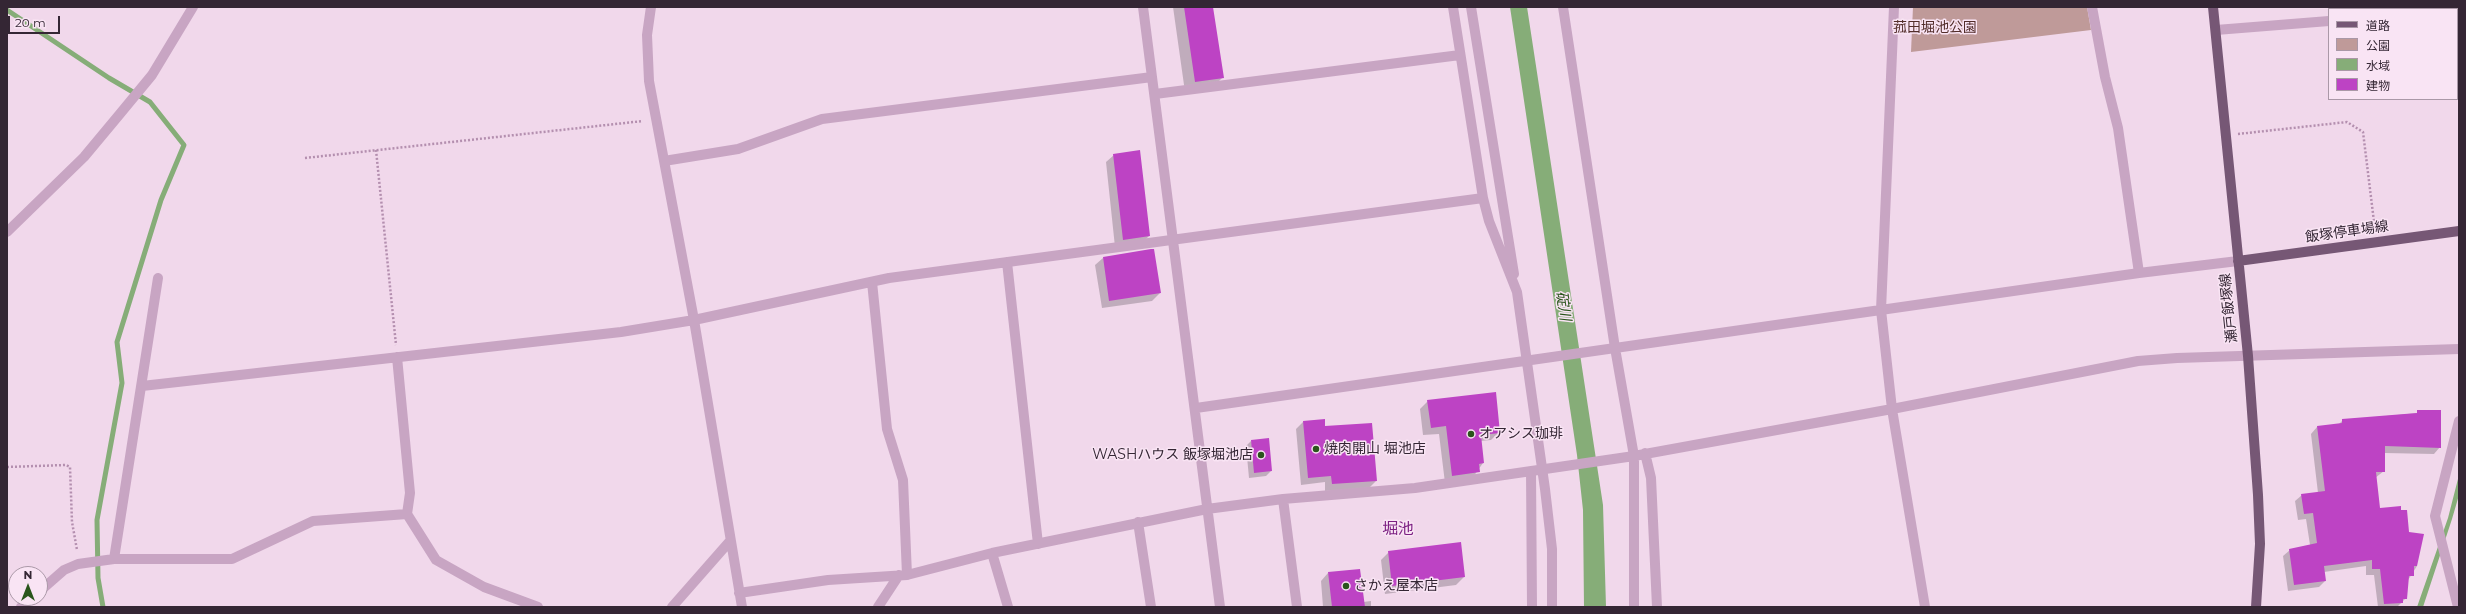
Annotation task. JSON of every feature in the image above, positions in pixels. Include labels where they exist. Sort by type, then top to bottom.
[{"type":"main road","name":"瀬戸飯塚線","points":[[2213,7],[2248,356],[2260,544],[2256,607]]},
{"type":"main road","name":"飯塚停車場線","points":[[2238,261],[2459,230]]},
{"type":"street","points":[[7,232],[84,156],[119,115],[152,75],[193,7]]},
{"type":"street","points":[[651,7],[647,35],[649,73],[656,120],[694,320],[742,607]]},
{"type":"street","points":[[1143,7],[1196,408],[1220,607]]},
{"type":"street","points":[[1453,7],[1483,198],[1489,221],[1517,292]]},
{"type":"street","points":[[1471,7],[1528,360],[1540,470],[1552,549],[1552,607]]},
{"type":"street","points":[[1563,7],[1612,348],[1630,456],[1634,607]]},
{"type":"street","points":[[1894,7],[1881,310],[1892,409],[1925,607]]},
{"type":"street","points":[[2092,7],[2105,77],[2118,128],[2139,273]]},
{"type":"street","points":[[2216,30],[2328,21]]},
{"type":"street","points":[[1154,94],[1460,55]]},
{"type":"street","points":[[664,161],[738,149],[822,119],[1152,77]]},
{"type":"street","points":[[142,386],[621,332],[694,320],[872,282],[1173,238],[1483,198]]},
{"type":"street","points":[[1196,408],[2139,273],[2238,261]]},
{"type":"street","points":[[1007,262],[1038,544]]},
{"type":"street","points":[[114,559],[158,278]]},
{"type":"street","points":[[872,282],[886,429],[903,480],[903,575],[886,591],[878,607]]},
{"type":"street","points":[[740,593],[828,580],[903,575],[992,553],[1138,522],[1208,509],[1283,499],[1415,488],[1630,456],[1892,409],[2138,361],[2177,358],[2459,349]]},
{"type":"street","points":[[397,357],[410,493],[408,514],[436,560],[484,586],[538,607]]},
{"type":"street","points":[[2458,607],[2435,516],[2459,420]]},
{"type":"street","points":[[1645,453],[1651,478],[1657,607]]},
{"type":"street","points":[[1532,607],[1540,470]]},
{"type":"street","points":[[1283,499],[1297,607]]},
{"type":"street","points":[[48,583],[64,570],[82,563],[114,559],[232,559],[313,521],[408,514]]},
{"type":"street","points":[[1138,522],[1151,607]]},
{"type":"street","points":[[672,607],[730,541]]},
{"type":"street","points":[[992,553],[1008,607]]},
{"type":"path","points":[[305,158],[656,120]]},
{"type":"path","points":[[2225,135],[2347,122],[2363,132],[2377,242]]},
{"type":"path","points":[[376,150],[397,357]]},
{"type":"path","points":[[7,468],[66,465],[70,467],[75,545],[82,563]]},
{"type":"green space","name":"菰田堀池公園","points":[[1913,7],[2087,7],[2091,30],[1911,52]]},
{"type":"water","name":"碇川","points":[[1510,7],[1527,7],[1603,505],[1606,607],[1584,607],[1583,510],[1577,455]]},
{"type":"water","points":[[2459,475],[2459,495],[2452,519],[2423,607],[2417,607],[2448,518]]},
{"type":"building","points":[[1184,7],[1213,7],[1224,78],[1195,82]]},
{"type":"building","points":[[1140,150],[1150,236],[1123,240],[1113,154]]},
{"type":"building","points":[[1154,249],[1161,293],[1109,301],[1103,257]]},
{"type":"building","name":"オアシス珈琲","points":[[1496,392],[1500,433],[1481,435],[1484,463],[1479,464],[1480,472],[1452,476],[1446,426],[1431,428],[1427,400]]},
{"type":"building","points":[[2417,410],[2441,410],[2441,448],[2385,446],[2385,472],[2376,472],[2380,508],[2401,506],[2401,510],[2407,510],[2409,532],[2424,534],[2417,566],[2414,566],[2414,576],[2409,576],[2407,599],[2403,599],[2403,603],[2384,604],[2380,569],[2372,569],[2372,560],[2324,566],[2326,581],[2294,585],[2289,549],[2317,543],[2313,513],[2304,514],[2301,494],[2325,491],[2317,426],[2342,423],[2342,419],[2417,413]]},
{"type":"building","points":[[1325,419],[1325,426],[1372,423],[1377,481],[1332,484],[1331,476],[1308,478],[1303,421]]},
{"type":"building","name":"WASHハウス 飯塚堀池店","points":[[1269,438],[1272,471],[1254,473],[1251,440]]},
{"type":"building","points":[[1461,542],[1465,577],[1392,586],[1388,551]]},
{"type":"building","name":"さかえ屋本店","points":[[1360,569],[1365,607],[1332,607],[1328,572]]},
{"type":"waterway","points":[[7,10],[109,78],[150,102],[184,145],[161,200],[117,342],[122,383],[97,520],[98,578],[103,607]]},
{"type":"place","name":"オアシス珈琲","points":[[1471,434]]},
{"type":"place","name":"焼肉開山 堀池店","points":[[1316,449]]},
{"type":"place","name":"WASHハウス 飯塚堀池店","points":[[1261,455]]},
{"type":"place","name":"さかえ屋本店","points":[[1346,586]]},
{"type":"district","name":"堀池","points":[[1398,529]]}]
